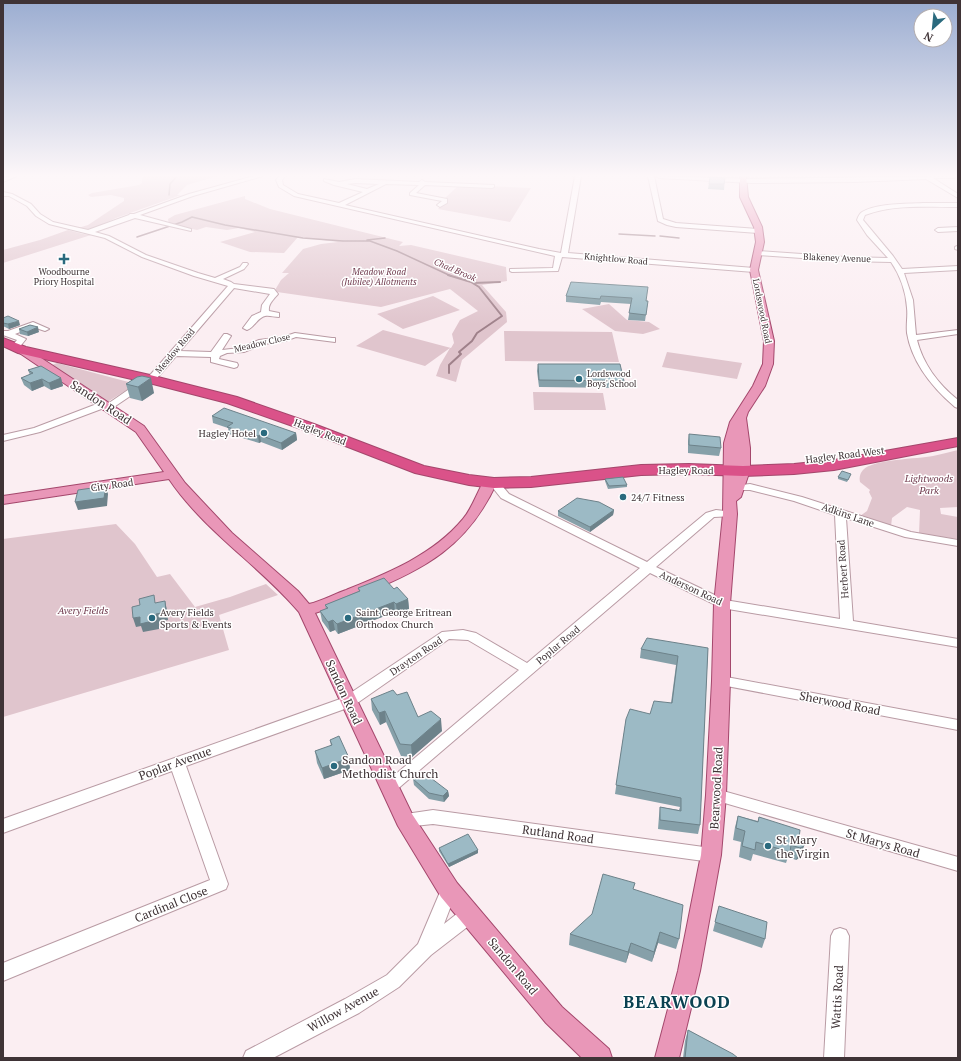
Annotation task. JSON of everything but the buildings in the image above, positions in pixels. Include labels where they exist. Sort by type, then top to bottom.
[{"type":"highway","name":"Hagley Road","points":[[5,336],[19,348],[47,361],[150,379],[232,400],[309,427],[420,470],[469,480],[492,482],[531,482],[641,470],[738,471]]},
{"type":"highway","name":"Hagley Road West","points":[[738,471],[887,450],[958,435]]},
{"type":"highway","name":"Hagley Road West","points":[[738,471],[752,474],[771,474],[794,468],[834,465],[958,442]]},
{"type":"main road","name":"Lordswood Road","points":[[738,471],[742,429],[740,418],[758,386],[768,364],[769,341],[754,270],[760,242],[756,226]]},
{"type":"main road","name":"Sandon Road","points":[[47,361],[140,429],[180,486],[227,536],[285,587],[306,610],[348,702],[405,820],[449,890],[554,1015],[600,1058]]},
{"type":"main road","name":"Bearwood Road","points":[[667,1058],[689,971],[711,855],[716,795],[721,681],[722,604],[730,514],[738,471]]},
{"type":"main road","name":"Bearwood Road","points":[[730,514],[728,495],[731,482],[738,471]]},
{"type":"main road","name":"City Road","points":[[3,500],[172,475]]},
{"type":"main road","points":[[306,610],[394,576],[431,555],[449,542],[471,519],[479,508],[492,482]]},
{"type":"street","points":[[62,226],[107,237],[157,261],[196,275],[229,283],[232,286],[273,292],[273,296],[267,302],[265,313]]},
{"type":"street","points":[[89,232],[105,226]]},
{"type":"street","points":[[172,226],[189,230]]},
{"type":"street","name":"Knightlow Road","points":[[427,226],[522,248],[561,254],[754,270]]},
{"type":"street","points":[[512,270],[556,271],[567,226]]},
{"type":"street","points":[[683,226],[758,231]]},
{"type":"street","points":[[863,226],[893,260],[900,271],[908,290],[911,311],[909,321],[918,354],[927,371],[939,388],[958,405]]},
{"type":"street","points":[[938,230],[958,229]]},
{"type":"street","name":"Blakeney Avenue","points":[[757,253],[845,259],[893,260]]},
{"type":"street","points":[[216,280],[242,268],[245,264]]},
{"type":"street","points":[[900,271],[958,268]]},
{"type":"street","name":"Meadow Road","points":[[3,438],[37,430],[107,405],[150,379],[232,286]]},
{"type":"street","points":[[247,328],[255,318],[265,313],[276,315]]},
{"type":"street","points":[[20,319],[45,329]]},
{"type":"street","points":[[5,336],[33,324]]},
{"type":"street","points":[[913,338],[958,332]]},
{"type":"street","name":"Meadow Close","points":[[173,352],[214,355],[226,351],[241,350],[262,342],[285,339],[295,335],[332,340]]},
{"type":"street","name":"Meadow Close","points":[[227,336],[214,355],[214,360],[234,365]]},
{"type":"street","name":"Adkins Lane","points":[[738,471],[750,487],[792,497],[910,535],[958,543]]},
{"type":"street","name":"Anderson Road","points":[[492,482],[505,496],[722,604],[958,643]]},
{"type":"street","name":"Herbert Road","points":[[841,513],[840,518],[847,624]]},
{"type":"street","name":"Poplar Road","points":[[389,788],[649,568],[710,514],[730,514]]},
{"type":"street","name":"Drayton Road","points":[[348,702],[446,635],[454,634],[472,636],[529,670]]},
{"type":"street","name":"Sherwood Road","points":[[721,681],[958,725]]},
{"type":"street","name":"Poplar Avenue","points":[[3,826],[348,702]]},
{"type":"street","name":"Cardinal Close","points":[[3,972],[220,884],[177,763]]},
{"type":"street","name":"St Marys Road","points":[[716,795],[740,800],[958,864]]},
{"type":"street","name":"Rutland Road","points":[[405,820],[433,817],[711,855]]},
{"type":"street","name":"Willow Avenue","points":[[425,949],[449,890]]},
{"type":"street","name":"Willow Avenue","points":[[253,1058],[352,1006],[393,981],[425,949],[469,915]]},
{"type":"street","name":"Wattis Road","points":[[834,1058],[840,936]]},
{"type":"green space","points":[[86,226],[100,226],[91,230],[78,228]]},
{"type":"green space","name":"Meadow Road (Jubilee) Allotments","points":[[176,226],[337,226],[403,242],[399,246],[411,245],[506,267],[507,281],[482,285],[506,312],[507,322],[462,360],[456,382],[436,376],[440,365],[450,348],[425,366],[356,346],[383,330],[451,348],[454,343],[452,334],[460,320],[478,311],[450,289],[381,307],[277,292],[275,290],[281,280],[289,273],[282,273],[303,249],[321,244],[338,242],[298,237],[284,253],[250,252],[220,242],[255,232],[239,228],[227,230],[206,227],[197,230]]},
{"type":"green space","points":[[68,230],[91,235],[3,263],[3,250],[40,240]]},
{"type":"green space","points":[[433,296],[460,310],[403,329],[377,314]]},
{"type":"green space","points":[[609,304],[627,320],[649,322],[660,329],[643,334],[615,331],[582,309]]},
{"type":"green space","points":[[504,331],[612,332],[619,362],[505,361]]},
{"type":"green space","points":[[667,352],[742,363],[737,379],[662,367]]},
{"type":"green space","points":[[57,363],[136,384],[109,401],[106,401],[52,365]]},
{"type":"green space","points":[[533,392],[603,393],[606,410],[534,410]]},
{"type":"green space","name":"Lightwoods Park","points":[[958,450],[958,507],[940,508],[941,514],[958,517],[958,539],[919,534],[920,510],[907,507],[892,518],[891,526],[860,516],[867,511],[872,498],[869,492],[870,490],[860,482],[861,473],[868,466],[886,462],[933,456]]},
{"type":"green space","name":"Avery Fields","points":[[116,524],[135,544],[157,577],[170,574],[195,607],[230,597],[266,584],[278,595],[219,615],[229,650],[3,717],[3,539]]},
{"type":"waterway","name":"Chad Brook","points":[[137,237],[171,226]]},
{"type":"waterway","name":"Chad Brook","points":[[228,226],[303,238],[343,241],[370,241],[397,251],[450,276]]},
{"type":"waterway","points":[[619,234],[655,236]]},
{"type":"waterway","points":[[660,236],[679,238]]},
{"type":"waterway","name":"Chad Brook","points":[[367,240],[385,238]]},
{"type":"waterway","name":"Chad Brook","points":[[449,373],[449,365],[461,354],[459,352],[472,341],[477,333],[502,316],[479,287],[471,282],[450,276]]},
{"type":"waterway","points":[[473,283],[500,282]]},
{"type":"place","name":"Woodbourne Priory Hospital","points":[[64,259]]},
{"type":"place","name":"Lordswood Boys' School","points":[[579,379]]},
{"type":"place","name":"Hagley Hotel","points":[[264,433]]},
{"type":"place","name":"24/7 Fitness","points":[[623,497]]},
{"type":"place","name":"Avery Fields Sports & Events","points":[[152,618]]},
{"type":"place","name":"Saint George Eritrean Orthodox Church","points":[[348,618]]},
{"type":"place","name":"Sandon Road Methodist Church","points":[[334,766]]},
{"type":"place","name":"St Mary the Virgin","points":[[768,846]]},
{"type":"district","name":"BEARWOOD","points":[[677,1001]]}]
